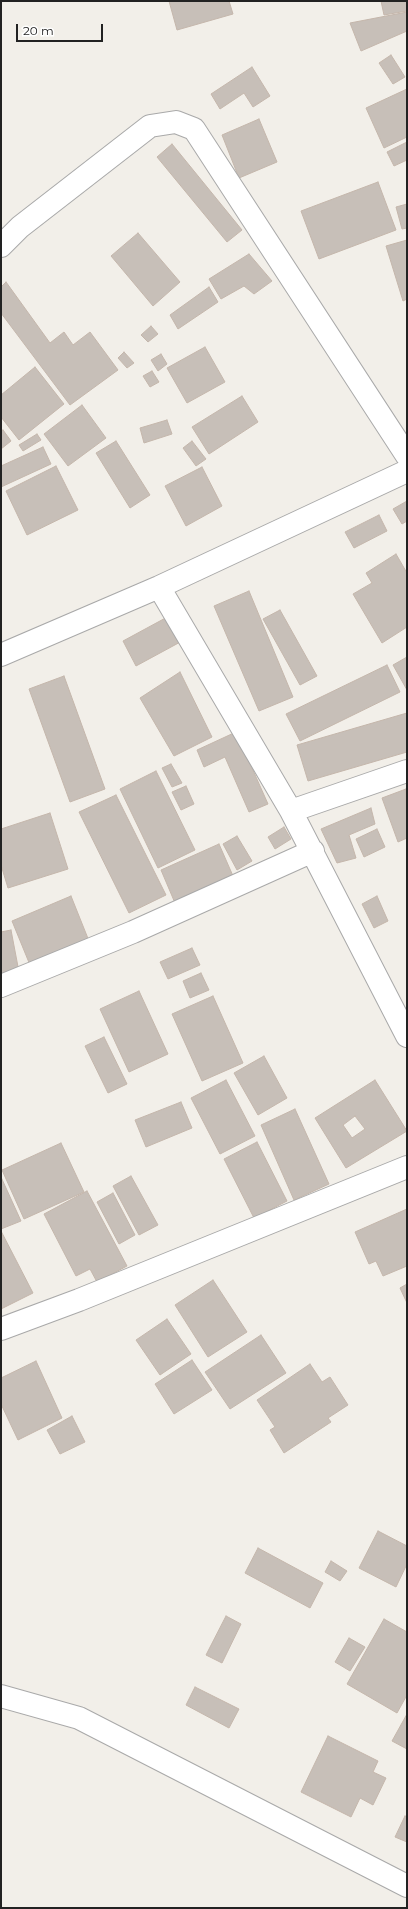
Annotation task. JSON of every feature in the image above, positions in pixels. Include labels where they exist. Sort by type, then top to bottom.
[{"type":"street","points":[[1,246],[20,227],[150,126],[176,122],[194,129],[407,456]]},
{"type":"street","points":[[1,655],[159,587],[407,471]]},
{"type":"street","points":[[159,587],[292,811],[407,1036]]},
{"type":"street","points":[[292,811],[407,771]]},
{"type":"street","points":[[1,986],[133,932],[313,851]]},
{"type":"street","points":[[1,1329],[79,1300],[407,1167]]},
{"type":"street","points":[[1,1696],[79,1718],[407,1886]]},
{"type":"building","points":[[169,1],[229,1],[233,14],[177,30]]},
{"type":"building","points":[[381,1],[407,1],[407,11],[384,15]]},
{"type":"building","points":[[407,12],[407,31],[361,51],[350,23]]},
{"type":"building","points":[[391,55],[405,77],[393,84],[379,63]]},
{"type":"building","points":[[252,67],[270,96],[253,107],[244,93],[220,109],[211,94]]},
{"type":"building","points":[[407,89],[407,137],[384,148],[366,108]]},
{"type":"building","points":[[259,119],[277,162],[239,178],[222,135]]},
{"type":"building","points":[[407,142],[407,160],[394,166],[387,152]]},
{"type":"building","points":[[172,144],[242,230],[227,242],[157,157]]},
{"type":"building","points":[[378,182],[396,230],[319,259],[301,211]]},
{"type":"building","points":[[407,204],[407,228],[402,229],[396,207]]},
{"type":"building","points":[[138,233],[180,282],[153,306],[111,256]]},
{"type":"building","points":[[407,240],[407,299],[403,301],[386,246]]},
{"type":"building","points":[[249,254],[272,281],[254,294],[244,286],[221,299],[209,279]]},
{"type":"building","points":[[6,282],[50,343],[64,332],[73,345],[90,332],[118,370],[70,405],[1,313],[1,287]]},
{"type":"building","points":[[209,287],[218,302],[178,329],[170,315]]},
{"type":"building","points":[[151,326],[158,334],[148,342],[141,335]]},
{"type":"building","points":[[205,347],[225,382],[187,403],[167,368]]},
{"type":"building","points":[[124,352],[134,363],[127,368],[118,358]]},
{"type":"building","points":[[161,354],[167,364],[158,371],[151,360]]},
{"type":"building","points":[[35,367],[64,404],[19,440],[1,417],[1,395]]},
{"type":"building","points":[[152,371],[159,382],[150,387],[143,376]]},
{"type":"building","points":[[242,396],[258,422],[209,454],[192,427]]},
{"type":"building","points":[[82,405],[106,438],[68,466],[44,434]]},
{"type":"building","points":[[167,420],[172,434],[144,443],[140,428]]},
{"type":"building","points":[[3,430],[11,441],[1,449],[1,431]]},
{"type":"building","points":[[37,434],[41,440],[23,451],[19,445]]},
{"type":"building","points":[[116,441],[150,495],[130,508],[96,453]]},
{"type":"building","points":[[192,441],[206,459],[196,466],[183,448]]},
{"type":"building","points":[[43,447],[51,464],[1,487],[1,466]]},
{"type":"building","points":[[56,466],[78,510],[27,535],[6,491]]},
{"type":"building","points":[[202,467],[222,506],[186,526],[165,486]]},
{"type":"building","points":[[407,501],[407,521],[402,524],[393,509]]},
{"type":"building","points":[[379,515],[387,531],[354,548],[345,532]]},
{"type":"building","points":[[396,554],[407,573],[407,627],[382,643],[353,594],[372,583],[366,573]]},
{"type":"building","points":[[249,591],[293,697],[259,711],[214,606]]},
{"type":"building","points":[[280,610],[317,676],[300,685],[263,619]]},
{"type":"building","points":[[171,615],[184,640],[136,666],[123,641]]},
{"type":"building","points":[[407,657],[407,690],[393,665]]},
{"type":"building","points":[[387,665],[400,692],[300,741],[286,714]]},
{"type":"building","points":[[180,672],[212,737],[174,756],[140,698]]},
{"type":"building","points":[[64,676],[105,789],[70,802],[29,689]]},
{"type":"building","points":[[407,713],[407,752],[308,781],[297,745]]},
{"type":"building","points":[[236,732],[268,804],[249,812],[225,757],[204,767],[197,750]]},
{"type":"building","points":[[171,764],[182,783],[172,787],[162,768]]},
{"type":"building","points":[[156,771],[195,850],[158,868],[120,789]]},
{"type":"building","points":[[186,786],[194,804],[181,810],[172,792]]},
{"type":"building","points":[[406,789],[407,838],[398,842],[382,798]]},
{"type":"building","points":[[116,795],[166,895],[129,913],[79,812]]},
{"type":"building","points":[[371,808],[375,824],[349,835],[356,858],[337,863],[321,829]]},
{"type":"building","points":[[50,813],[68,869],[8,888],[1,865],[1,829]]},
{"type":"building","points":[[284,827],[291,839],[275,849],[268,837]]},
{"type":"building","points":[[377,829],[385,847],[364,857],[356,839]]},
{"type":"building","points":[[237,836],[252,861],[237,870],[223,844]]},
{"type":"building","points":[[219,844],[233,876],[175,903],[161,870]]},
{"type":"building","points":[[71,896],[89,941],[30,965],[12,921]]},
{"type":"building","points":[[377,896],[388,921],[374,928],[362,904]]},
{"type":"building","points":[[11,930],[19,972],[1,976],[1,932]]},
{"type":"building","points":[[192,948],[200,965],[168,979],[160,962]]},
{"type":"building","points":[[201,973],[209,990],[190,998],[183,981]]},
{"type":"building","points":[[139,991],[168,1054],[129,1072],[100,1009]]},
{"type":"building","points":[[213,996],[243,1063],[202,1081],[172,1014]]},
{"type":"building","points":[[104,1037],[127,1084],[108,1093],[85,1046]]},
{"type":"building","points":[[264,1056],[287,1098],[258,1115],[234,1073]]},
{"type":"building","points":[[226,1080],[255,1136],[220,1154],[191,1098]]},
{"type":"building","points":[[375,1080],[407,1131],[346,1168],[315,1118]],"holes":[[[355,1116],[365,1129],[352,1138],[343,1125]]]},
{"type":"building","points":[[181,1102],[192,1128],[146,1147],[135,1120]]},
{"type":"building","points":[[295,1109],[329,1184],[294,1200],[261,1125]]},
{"type":"building","points":[[257,1142],[287,1201],[254,1218],[224,1159]]},
{"type":"building","points":[[61,1143],[84,1192],[24,1219],[2,1170]]},
{"type":"building","points":[[131,1176],[158,1225],[139,1235],[113,1186]]},
{"type":"building","points":[[1,1177],[21,1221],[1,1229]]},
{"type":"building","points":[[87,1191],[127,1266],[97,1282],[90,1269],[76,1276],[44,1214]]},
{"type":"building","points":[[113,1193],[135,1235],[119,1244],[97,1202]]},
{"type":"building","points":[[407,1209],[407,1266],[383,1276],[376,1261],[369,1264],[355,1232]]},
{"type":"building","points":[[1,1231],[33,1293],[1,1309]]},
{"type":"building","points":[[213,1280],[247,1332],[208,1357],[175,1305]]},
{"type":"building","points":[[407,1284],[407,1303],[400,1288]]},
{"type":"building","points":[[167,1319],[191,1354],[160,1375],[136,1340]]},
{"type":"building","points":[[261,1335],[286,1373],[230,1409],[205,1372]]},
{"type":"building","points":[[192,1360],[212,1390],[174,1414],[155,1384]]},
{"type":"building","points":[[36,1361],[62,1418],[18,1440],[1,1404],[1,1378]]},
{"type":"building","points":[[310,1364],[322,1382],[330,1377],[348,1405],[328,1418],[331,1422],[284,1453],[270,1430],[275,1427],[257,1400]]},
{"type":"building","points":[[72,1416],[85,1442],[60,1454],[47,1430]]},
{"type":"building","points":[[378,1531],[407,1546],[407,1564],[396,1587],[359,1568]]},
{"type":"building","points":[[258,1548],[323,1583],[310,1608],[245,1573]]},
{"type":"building","points":[[331,1561],[347,1571],[340,1581],[325,1572]]},
{"type":"building","points":[[226,1616],[241,1624],[222,1663],[206,1655]]},
{"type":"building","points":[[384,1619],[407,1632],[407,1695],[397,1713],[347,1684]]},
{"type":"building","points":[[349,1638],[365,1647],[350,1671],[335,1662]]},
{"type":"building","points":[[195,1687],[239,1709],[229,1728],[186,1705]]},
{"type":"building","points":[[407,1714],[407,1749],[392,1741]]},
{"type":"building","points":[[328,1736],[378,1761],[373,1772],[386,1778],[373,1805],[360,1798],[351,1817],[301,1792]]},
{"type":"building","points":[[405,1816],[407,1817],[407,1842],[395,1837]]}]
